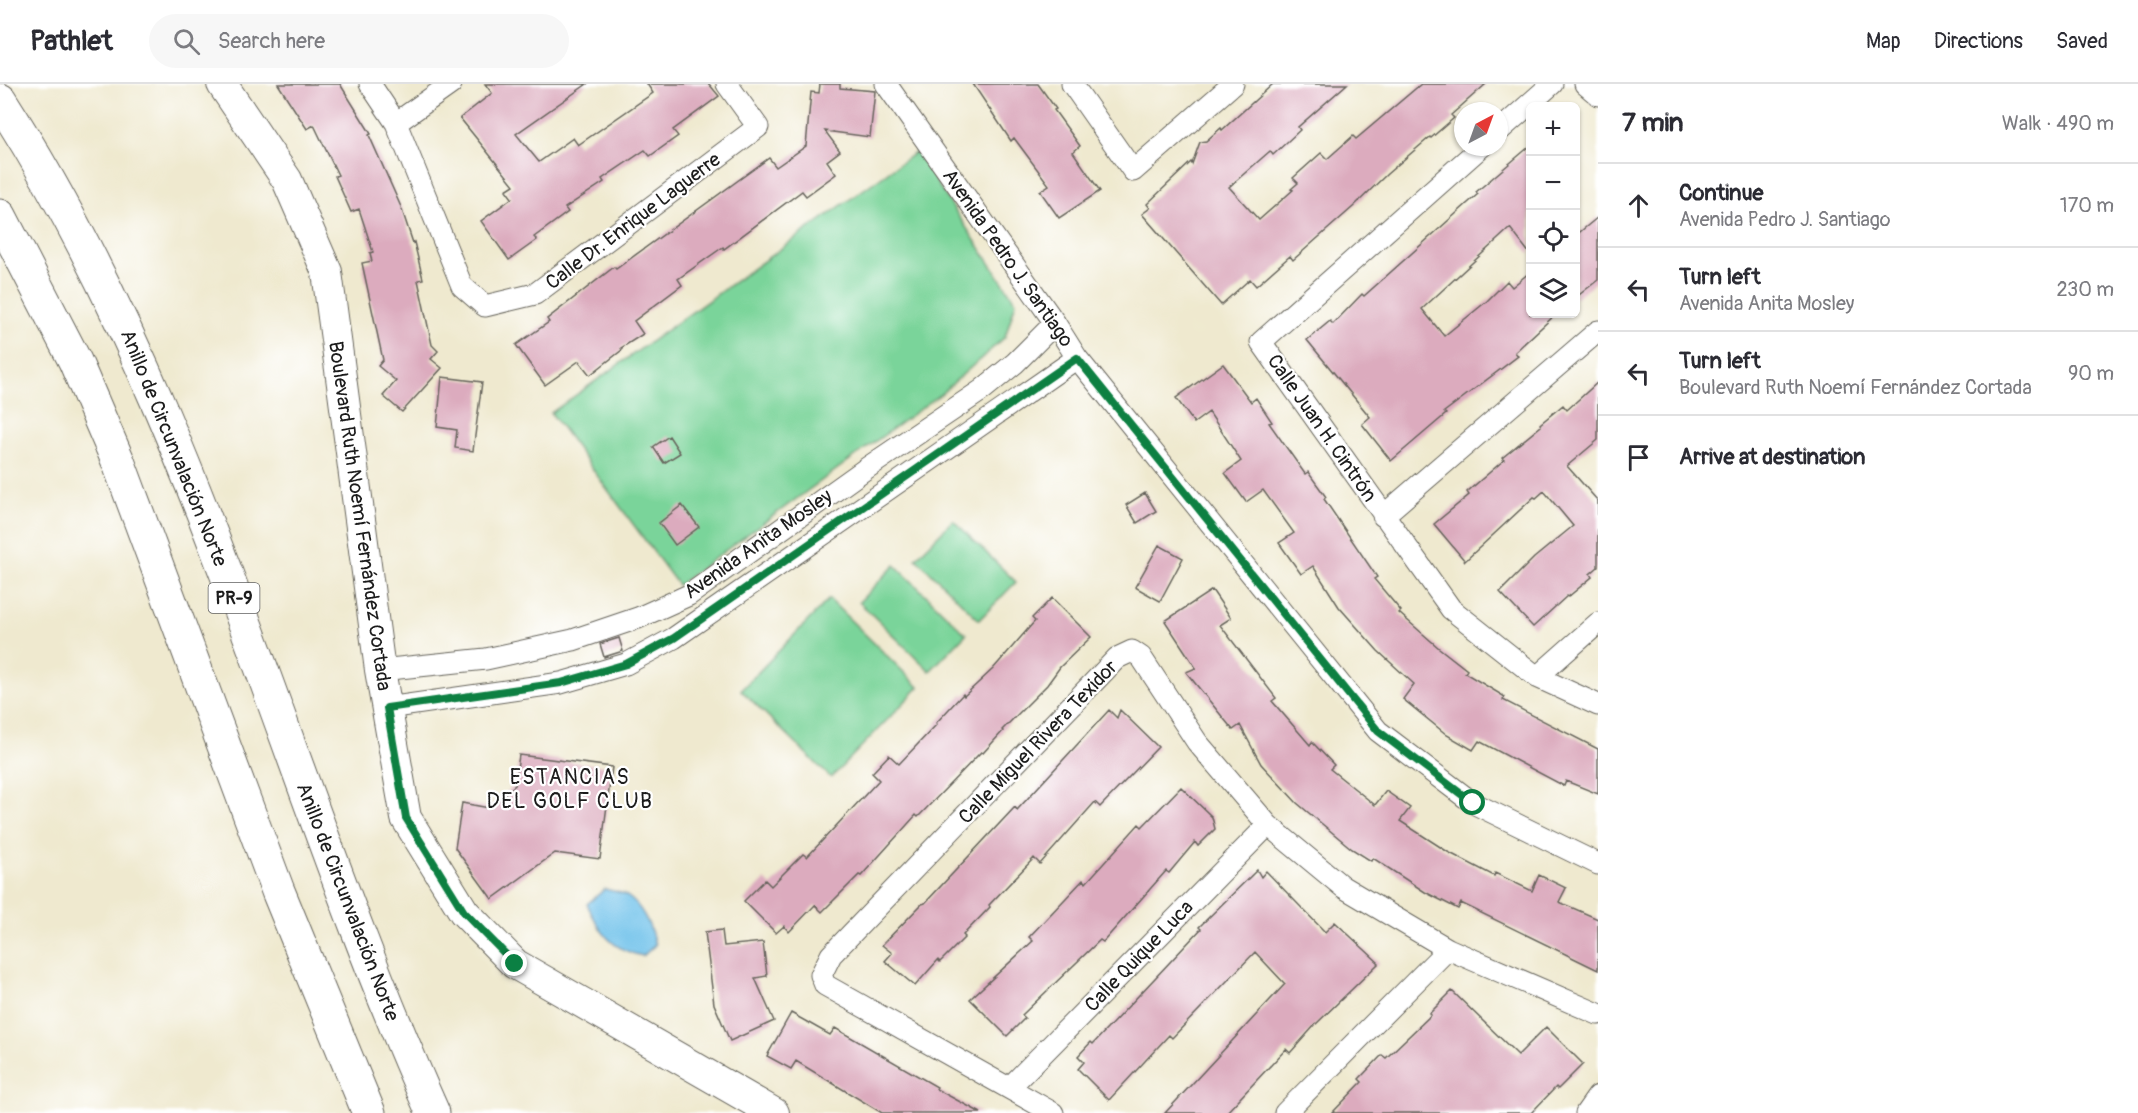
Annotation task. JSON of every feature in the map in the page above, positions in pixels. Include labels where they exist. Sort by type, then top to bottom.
[{"type":"highway","name":"Anillo de Circunvalación Norte","points":[[0,100],[60,200],[115,306],[153,387],[214,543],[338,880],[433,1113]]},
{"type":"highway","points":[[0,216],[75,361],[118,461],[278,891],[369,1113]]},
{"type":"street","name":"Boulevard Ruth Noemí Fernández Cortada","points":[[222,84],[287,180],[327,272],[380,670],[406,818],[464,912],[515,964],[774,1113]]},
{"type":"street","name":"Calle Dr. Enrique Laguerre","points":[[370,84],[396,123],[462,286],[485,306],[535,294],[758,127],[726,84]]},
{"type":"street","points":[[396,123],[451,84]]},
{"type":"street","name":"Avenida Pedro J. Santiago","points":[[886,84],[1055,323],[1077,358],[1378,731],[1473,803],[1598,864]]},
{"type":"street","points":[[1072,84],[1133,171],[1233,84]]},
{"type":"street","points":[[1508,123],[1552,84]]},
{"type":"street","points":[[1586,84],[1598,94]]},
{"type":"street","name":"Calle Juan H. Cintrón","points":[[1471,156],[1261,342],[1451,609],[1537,677],[1598,705]]},
{"type":"street","name":"Avenida Anita Mosley","points":[[380,670],[486,659],[573,640],[638,618],[689,595],[864,470],[982,390],[1015,363],[1055,323]]},
{"type":"street","points":[[1383,516],[1598,331]]},
{"type":"street","name":"Avenida Anita Mosley","points":[[387,708],[561,683],[626,664],[674,638],[1077,358]]},
{"type":"street","points":[[1537,677],[1598,623]]},
{"type":"street","name":"Calle Miguel Rivera Texidor","points":[[1053,1113],[825,985],[821,975],[831,955],[1117,658],[1132,651],[1141,657],[1197,742],[1268,825],[1343,886],[1448,949],[1598,1014]]},
{"type":"street","name":"Calle Quique Luca","points":[[1010,1087],[1268,825]]},
{"type":"street","points":[[1285,1113],[1448,949]]},
{"type":"street","points":[[1586,1113],[1598,1096]]},
{"type":"green space","points":[[916,152],[1016,302],[1005,337],[942,393],[678,585],[551,413]]},
{"type":"green space","points":[[953,520],[1016,582],[979,620],[916,558]]},
{"type":"green space","points":[[895,565],[966,634],[930,671],[859,602]]},
{"type":"green space","points":[[829,599],[919,687],[831,778],[741,690]]},
{"type":"water","points":[[605,889],[627,896],[646,918],[655,945],[643,956],[615,944],[597,923],[587,904]]},
{"type":"building","points":[[278,84],[340,84],[371,134],[369,135],[401,207],[414,242],[423,279],[418,280],[432,345],[438,351],[431,359],[442,368],[402,412],[383,396],[396,381],[378,366],[383,360],[362,263],[372,261],[370,253],[373,252],[359,209],[351,212],[335,176],[338,175],[314,125],[307,129]]},
{"type":"building","points":[[485,84],[587,84],[516,134],[539,162],[573,138],[578,145],[653,93],[647,84],[709,84],[719,96],[673,130],[678,136],[650,156],[645,150],[602,179],[604,182],[565,208],[568,212],[534,237],[537,240],[509,260],[481,221],[512,198],[506,190],[514,185],[460,118],[492,93]]},
{"type":"building","points":[[820,84],[840,84],[840,88],[875,91],[870,137],[825,131],[840,151],[827,161],[836,174],[806,196],[802,191],[724,249],[723,247],[678,279],[682,285],[634,321],[643,334],[621,348],[622,350],[590,375],[579,361],[545,385],[516,345],[549,322],[547,319],[614,267],[616,269],[769,158],[776,167],[806,146],[811,92],[819,93]]},
{"type":"building","points":[[973,84],[1038,84],[1080,146],[1073,152],[1100,191],[1059,218],[1040,191],[1049,185],[1014,138],[1011,141]]},
{"type":"building","points":[[1273,84],[1347,84],[1298,127],[1300,130],[1273,155],[1270,151],[1229,187],[1259,220],[1293,190],[1291,189],[1298,183],[1293,178],[1321,153],[1327,159],[1353,136],[1356,139],[1421,84],[1486,84],[1466,102],[1454,102],[1454,112],[1451,115],[1454,118],[1387,174],[1293,260],[1290,256],[1256,286],[1250,279],[1221,305],[1142,214],[1150,208],[1147,204],[1191,162],[1192,164],[1200,142],[1206,141],[1221,128],[1222,130]]},
{"type":"building","points":[[1526,149],[1526,249],[1510,228],[1422,309],[1444,336],[1487,301],[1507,281],[1512,287],[1526,275],[1526,318],[1552,318],[1515,352],[1518,356],[1444,412],[1446,414],[1391,461],[1362,424],[1370,417],[1307,340],[1330,321],[1333,324],[1362,294],[1364,296],[1478,194],[1476,192]]},
{"type":"building","points":[[1598,217],[1598,280],[1580,294],[1580,264],[1580,232]]},
{"type":"building","points":[[1223,364],[1251,402],[1256,398],[1272,422],[1269,423],[1305,474],[1308,472],[1326,497],[1324,499],[1377,577],[1374,579],[1401,611],[1399,613],[1467,670],[1465,673],[1505,697],[1503,700],[1598,749],[1598,794],[1566,781],[1564,786],[1479,741],[1473,750],[1447,735],[1403,699],[1414,684],[1378,651],[1339,607],[1313,566],[1301,574],[1279,543],[1294,533],[1263,490],[1246,502],[1225,473],[1241,461],[1209,412],[1194,423],[1176,398]]},
{"type":"building","points":[[442,377],[482,382],[473,451],[455,448],[457,430],[437,427]]},
{"type":"building","points":[[1598,382],[1598,440],[1567,466],[1598,501],[1598,567],[1590,574],[1592,577],[1533,627],[1500,592],[1534,558],[1573,526],[1544,491],[1536,498],[1534,497],[1465,561],[1434,524],[1469,495],[1467,492],[1504,460],[1502,458],[1541,426],[1540,424],[1563,405],[1567,410]]},
{"type":"building","points":[[669,436],[680,453],[664,463],[653,447]]},
{"type":"building","points":[[1145,493],[1156,511],[1137,523],[1126,505]]},
{"type":"building","points":[[682,505],[699,527],[675,545],[659,523]]},
{"type":"building","points":[[1159,545],[1183,558],[1160,601],[1135,587]]},
{"type":"building","points":[[1212,590],[1231,618],[1220,625],[1276,698],[1272,701],[1310,745],[1312,742],[1334,765],[1330,769],[1375,805],[1386,791],[1410,808],[1400,821],[1448,852],[1494,876],[1495,873],[1532,891],[1539,875],[1566,888],[1559,902],[1598,919],[1598,970],[1461,903],[1458,909],[1425,892],[1373,858],[1371,861],[1352,849],[1297,803],[1261,764],[1240,725],[1233,730],[1186,672],[1196,668],[1165,621]]},
{"type":"building","points":[[1052,598],[1091,637],[1060,667],[1047,685],[1002,730],[983,753],[981,752],[918,817],[916,815],[861,876],[859,875],[822,912],[815,905],[789,932],[784,926],[776,933],[744,901],[765,880],[771,886],[803,854],[807,857],[879,780],[872,773],[889,755],[899,764],[963,694],[964,696],[993,669],[1035,621],[1032,618]]},
{"type":"building","points":[[619,638],[623,651],[604,657],[600,644]]},
{"type":"building","points":[[1109,710],[1117,718],[1120,710],[1158,747],[1100,807],[1095,802],[1040,864],[1034,858],[989,905],[990,907],[963,935],[965,937],[940,962],[938,960],[915,986],[885,961],[892,953],[882,945],[925,903],[1015,807],[1017,810]]},
{"type":"building","points":[[519,755],[612,767],[600,859],[555,853],[492,899],[455,848],[462,803],[489,808],[515,785]]},
{"type":"building","points":[[1181,787],[1212,817],[1215,829],[1198,846],[1195,842],[1169,873],[1166,871],[1103,942],[1100,940],[1022,1015],[1025,1018],[1007,1036],[970,999],[1033,941],[1029,937],[1083,880],[1086,883],[1139,824],[1142,827]]},
{"type":"building","points":[[1257,870],[1261,877],[1266,871],[1325,932],[1335,922],[1379,963],[1315,1025],[1290,1053],[1286,1049],[1226,1113],[1165,1113],[1285,984],[1255,952],[1172,1038],[1169,1035],[1109,1100],[1078,1069],[1084,1062],[1078,1056],[1091,1042],[1093,1044],[1201,929],[1199,927]]},
{"type":"building","points":[[722,930],[724,946],[763,942],[767,976],[755,978],[774,1021],[730,1041],[714,1004],[705,932]]},
{"type":"building","points":[[1452,991],[1518,1055],[1546,1027],[1583,1064],[1531,1113],[1332,1113],[1362,1082],[1359,1079],[1382,1055],[1386,1058],[1431,1015],[1430,1013]]},
{"type":"building","points":[[791,1013],[830,1035],[835,1028],[937,1087],[936,1089],[981,1113],[882,1113],[796,1061],[791,1069],[767,1056]]},
{"type":"district","name":"ESTANCIAS DEL GOLF CLUB","points":[[570,789]]},
{"type":"route","points":[[515,964],[464,912],[406,818],[387,708],[561,683],[626,664],[674,638],[1077,358],[1378,731],[1473,803]]}]
